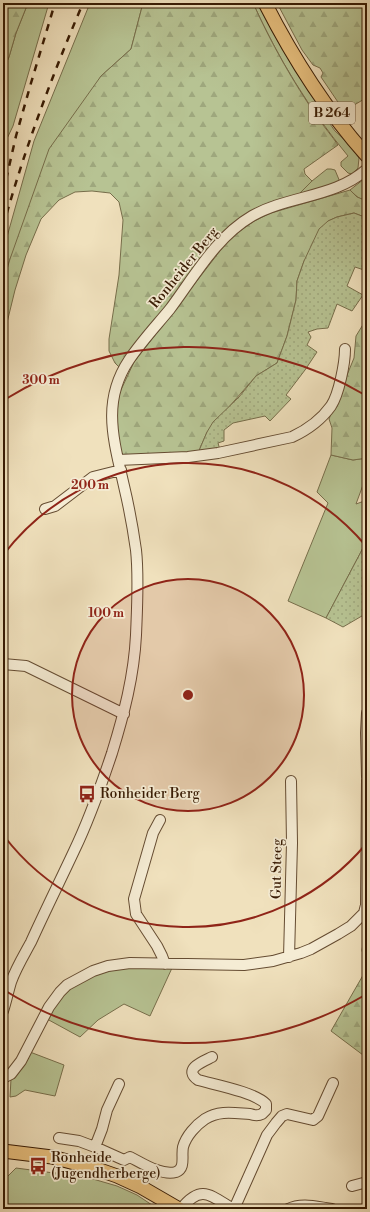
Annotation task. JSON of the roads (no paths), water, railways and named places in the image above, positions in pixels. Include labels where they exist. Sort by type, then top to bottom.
[{"type":"main road","name":"B 264","points":[[264,3],[307,78],[336,119],[367,156]]},
{"type":"main road","points":[[3,1151],[52,1157],[97,1169],[141,1187],[180,1209]]},
{"type":"street","name":"Ronheider Berg","points":[[3,1011],[12,981],[76,848],[102,781],[124,714],[136,638],[137,603],[136,551],[127,499],[114,442],[112,412],[116,389],[122,372],[129,360],[219,244],[234,229],[251,217],[270,208],[336,188],[350,182],[367,169]]},
{"type":"street","points":[[45,510],[56,506],[93,477],[119,465],[218,453],[292,437],[302,432],[332,405],[341,378],[345,349]]},
{"type":"street","points":[[3,664],[26,666],[124,714]]},
{"type":"street","points":[[367,713],[367,777]]},
{"type":"street","name":"Gut Steeg","points":[[289,957],[292,843],[291,780]]},
{"type":"street","points":[[3,1078],[11,1074],[21,1061],[49,1007],[60,992],[67,985],[94,971],[108,966],[130,963],[148,962],[165,964],[244,965],[273,961],[311,949],[351,926],[364,912],[367,895],[367,780]]},
{"type":"street","points":[[160,820],[153,833],[134,899],[136,914],[162,956],[165,964]]},
{"type":"street","points":[[117,1176],[124,1160],[130,1157],[156,1170],[169,1173],[177,1171],[181,1167],[183,1161],[183,1148],[188,1136],[206,1118],[218,1113],[230,1112],[256,1115],[262,1114],[266,1110],[266,1104],[262,1100],[195,1078],[193,1076],[193,1070],[195,1066],[212,1057]]},
{"type":"street","points":[[180,1209],[187,1201],[202,1193],[209,1195],[234,1209],[267,1135],[276,1122],[282,1116],[287,1114],[313,1120],[318,1116],[333,1083]]},
{"type":"street","points":[[95,1147],[107,1110],[119,1084]]},
{"type":"street","points":[[60,1138],[79,1141],[124,1160]]},
{"type":"street","points":[[352,1186],[367,1182]]},
{"type":"street","points":[[288,1209],[304,1205],[332,1209]]},
{"type":"railway","points":[[3,193],[16,136],[55,3]]},
{"type":"railway","points":[[3,227],[39,114],[83,3]]},
{"type":"place","name":"Ronheider Berg","points":[[87,794]]},
{"type":"place","name":"Ronheide (Jugendherberge)","points":[[38,1166]]}]
